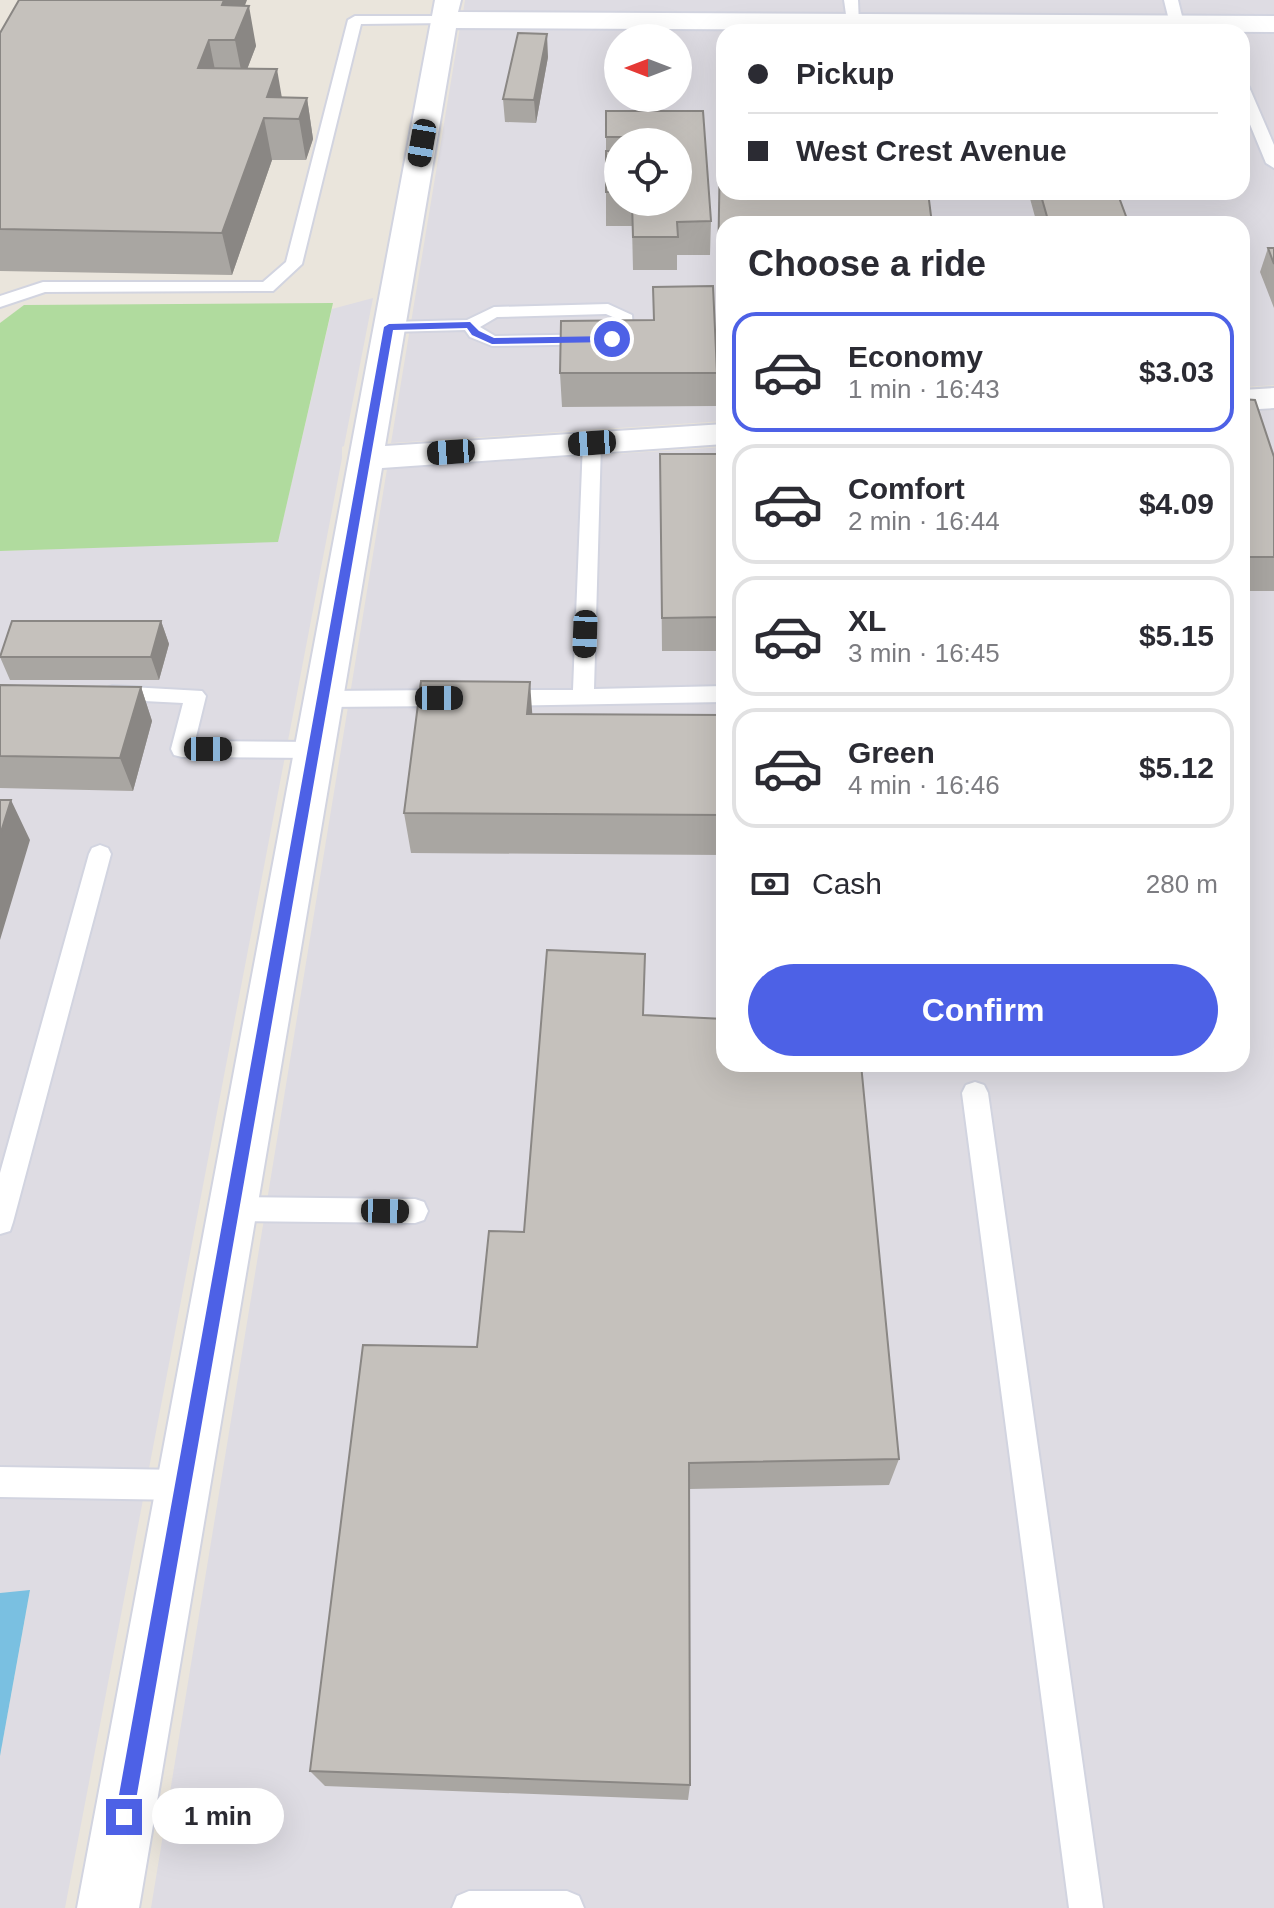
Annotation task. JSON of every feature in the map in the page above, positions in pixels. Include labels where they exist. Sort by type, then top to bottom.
[{"type":"street","points":[[108,1908],[446,10],[1174,12],[1274,24]]},
{"type":"street","points":[[1250,400],[1274,398]]},
{"type":"street","points":[[366,458],[716,435]]},
{"type":"lane","points":[[0,302],[43,287],[267,287],[294,264],[355,20],[356,0]]},
{"type":"lane","points":[[355,20],[446,10]]},
{"type":"lane","points":[[1250,106],[1274,163]]},
{"type":"lane","points":[[389,327],[470,325],[494,312],[608,309],[623,315],[624,329],[612,339],[492,341],[476,333],[470,325]]},
{"type":"lane","points":[[583,697],[592,443]]},
{"type":"lane","points":[[90,694],[195,696],[182,749],[314,750]]},
{"type":"lane","points":[[323,699],[716,694]]},
{"type":"lane","points":[[0,1222],[100,854]]},
{"type":"lane","points":[[975,1093],[1086,1908]]},
{"type":"lane","points":[[233,1209],[415,1211]]},
{"type":"lane","points":[[0,1482],[183,1485]]},
{"type":"lane","points":[[469,1908],[567,1908]]},
{"type":"shaded area","points":[[465,0],[1274,0],[1274,17],[463,13]]},
{"type":"shaded area","points":[[460,27],[604,28],[604,112],[692,112],[692,28],[716,28],[716,200],[1250,200],[1250,31],[1274,31],[1274,385],[1250,386],[1250,216],[716,216],[716,422],[391,443]]},
{"type":"shaded area","points":[[373,298],[342,447],[65,1908],[0,1908],[0,1756],[30,1591],[0,1593],[0,551],[278,541],[332,309]]},
{"type":"shaded area","points":[[1274,410],[1274,1908],[151,1908],[387,469],[716,448],[716,1072],[1250,1072],[1250,412]]},
{"type":"green space","points":[[333,303],[278,542],[0,551],[0,323],[24,305]]},
{"type":"water","points":[[30,1590],[0,1756],[0,1593]]},
{"type":"building","points":[[19,0],[224,0],[222,5],[249,6],[235,40],[209,40],[198,68],[277,69],[267,97],[307,98],[299,119],[264,118],[222,233],[0,229],[0,33]]},
{"type":"building","points":[[518,33],[547,34],[534,100],[503,99]]},
{"type":"building","points":[[703,111],[711,221],[677,222],[678,237],[633,237],[632,216],[692,216],[692,128],[606,128],[606,112]]},
{"type":"building","points":[[719,200],[929,200],[931,216],[719,216]]},
{"type":"building","points":[[1042,200],[1120,200],[1126,216],[1047,216]]},
{"type":"building","points":[[1268,248],[1274,248],[1274,264]]},
{"type":"building","points":[[713,286],[716,373],[560,373],[561,321],[654,320],[653,287]]},
{"type":"building","points":[[1250,400],[1255,400],[1274,457],[1274,557],[1250,557]]},
{"type":"building","points":[[660,454],[716,454],[716,617],[662,618]]},
{"type":"building","points":[[12,621],[161,621],[151,657],[0,657]]},
{"type":"building","points":[[421,681],[530,682],[527,714],[716,715],[716,815],[404,813]]},
{"type":"building","points":[[0,685],[141,687],[120,758],[0,756]]},
{"type":"building","points":[[0,800],[11,800],[0,835]]},
{"type":"building","points":[[547,950],[645,954],[643,1015],[716,1019],[716,1072],[862,1072],[899,1459],[689,1463],[690,1785],[310,1771],[363,1345],[477,1347],[489,1231],[524,1232]]},
{"type":"route","points":[[124,1817],[389,327],[470,325],[476,333],[492,341],[612,339]]}]
